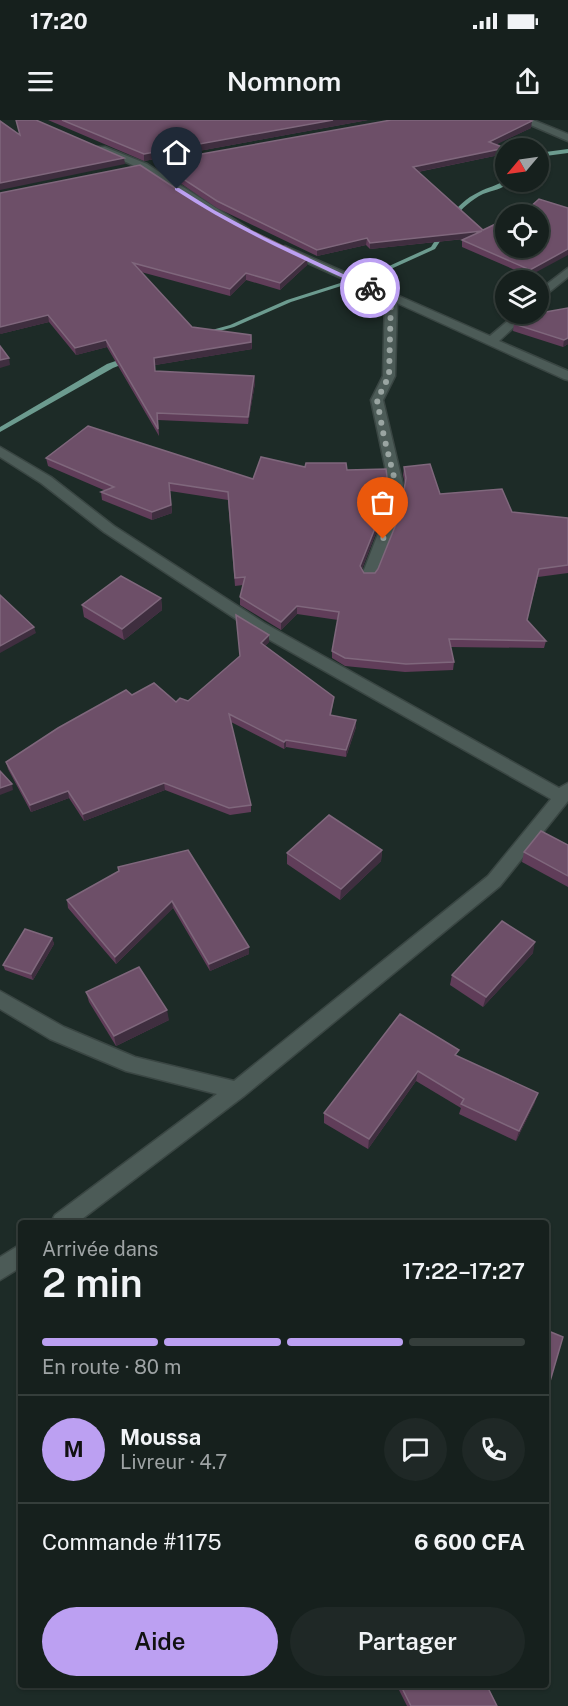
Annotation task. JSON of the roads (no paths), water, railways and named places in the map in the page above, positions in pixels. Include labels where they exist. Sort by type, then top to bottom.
[{"type":"street","points":[[524,120],[568,138]]},
{"type":"street","points":[[88,143],[148,165],[212,212],[252,233]]},
{"type":"street","points":[[121,171],[148,165]]},
{"type":"street","points":[[272,243],[391,298],[493,340],[568,376]]},
{"type":"street","points":[[549,288],[568,272]]},
{"type":"street","points":[[369,575],[390,521],[396,485],[377,400],[389,376],[391,298]]},
{"type":"street","points":[[493,340],[511,324]]},
{"type":"street","points":[[0,451],[46,480],[109,529],[259,627],[565,793],[494,881],[237,1090],[65,1220]]},
{"type":"street","points":[[0,999],[57,1034],[133,1065],[237,1090]]},
{"type":"street","points":[[0,1270],[18,1256]]},
{"type":"waterway","points":[[549,154],[568,151]]},
{"type":"waterway","points":[[452,218],[468,201],[480,193],[495,188]]},
{"type":"waterway","points":[[205,333],[232,326],[289,301],[380,272],[433,248],[443,232]]},
{"type":"waterway","points":[[0,430],[110,366],[130,358]]}]
